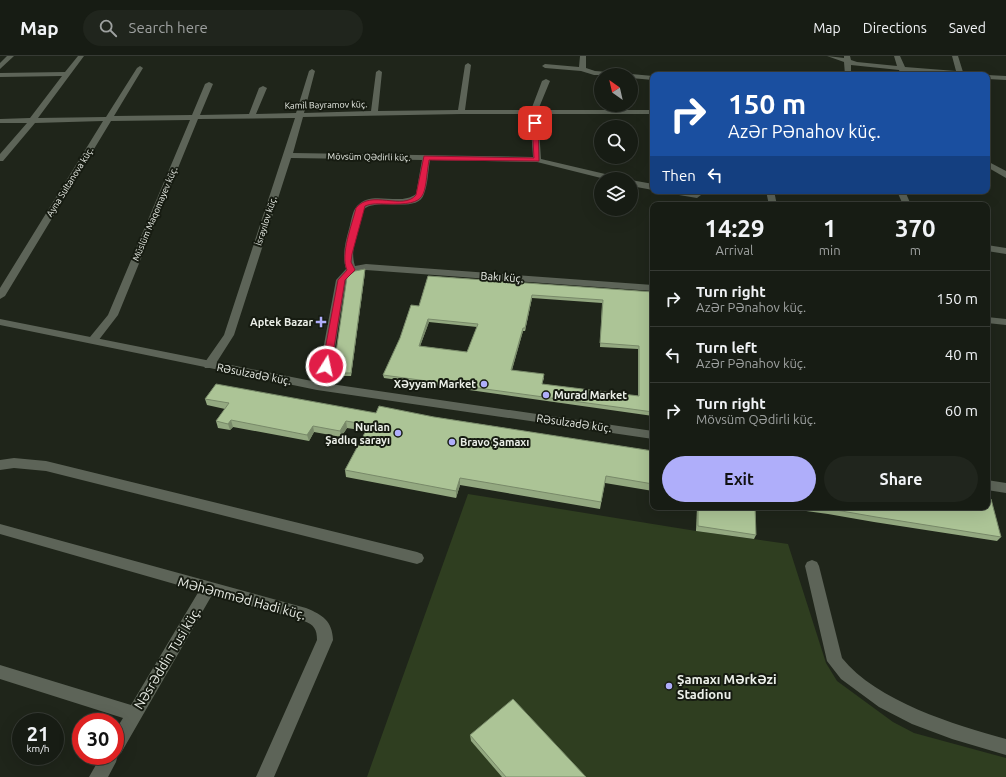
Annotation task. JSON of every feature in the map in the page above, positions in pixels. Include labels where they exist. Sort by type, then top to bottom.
[{"type":"street","points":[[0,67],[11,56]]},
{"type":"street","points":[[0,159],[33,120],[81,56]]},
{"type":"street","points":[[582,69],[583,56]]},
{"type":"street","points":[[830,56],[904,71],[923,72]]},
{"type":"street","points":[[897,56],[904,71]]},
{"type":"street","points":[[955,56],[959,72]]},
{"type":"street","points":[[847,59],[848,72]]},
{"type":"street","points":[[461,112],[468,65]]},
{"type":"street","points":[[545,66],[582,69],[594,73]]},
{"type":"street","name":"Ayna Sultanova küç.","points":[[0,296],[140,68]]},
{"type":"street","name":"İsrayılov küç.","points":[[209,365],[222,348],[229,334],[288,155],[312,71]]},
{"type":"street","points":[[374,115],[379,72]]},
{"type":"street","points":[[0,76],[67,74]]},
{"type":"street","points":[[990,76],[1006,78]]},
{"type":"street","points":[[638,77],[650,78]]},
{"type":"street","points":[[537,160],[534,111],[546,82]]},
{"type":"street","name":"Müslüm Maqomayev küç.","points":[[94,339],[106,327],[113,315],[209,84]]},
{"type":"street","points":[[250,117],[263,88]]},
{"type":"street","name":"Kamil Bayramov küç.","points":[[0,121],[374,115],[461,112],[650,112]]},
{"type":"street","name":"Mövsüm Qədirli küç.","points":[[288,155],[537,160],[594,174]]},
{"type":"street","points":[[318,386],[326,366],[342,280],[351,270],[347,262],[348,254],[360,208],[369,202],[404,202],[416,200],[420,195],[426,158]]},
{"type":"street","points":[[990,165],[1006,175]]},
{"type":"street","points":[[638,184],[650,186]]},
{"type":"street","points":[[691,194],[697,195]]},
{"type":"street","points":[[990,248],[1006,251]]},
{"type":"street","name":"Bakı küç.","points":[[351,270],[366,267],[650,288]]},
{"type":"street","points":[[990,320],[1006,322]]},
{"type":"street","name":"Rəsulzadə küç.","points":[[0,322],[94,339],[209,365],[318,386],[650,435]]},
{"type":"street","points":[[0,465],[14,463],[46,466],[416,558]]},
{"type":"street","points":[[990,486],[1006,490]]},
{"type":"street","name":"Məhəmməd Hadi küç.","points":[[0,530],[306,615],[318,620],[325,628],[325,640],[265,777]]},
{"type":"street","points":[[812,566],[835,661],[844,673],[888,704],[932,725],[952,733],[1006,747]]},
{"type":"street","name":"Nəsrəddin Tusi küç.","points":[[124,731],[208,589]]},
{"type":"street","points":[[0,672],[134,714]]},
{"type":"street","points":[[98,777],[105,765]]},
{"type":"green space","points":[[468,494],[696,531],[788,544],[826,663],[837,681],[893,722],[914,733],[1006,758],[1006,777],[367,777]]},
{"type":"building","points":[[365,269],[351,373],[333,373],[347,277],[355,271]]},
{"type":"building","points":[[428,276],[650,292],[650,412],[383,375],[400,338],[411,305],[419,306]],"holes":[[[532,295],[603,300],[600,343],[639,346],[639,396],[542,384],[544,374],[511,370],[523,328],[525,328]],[[428,319],[478,324],[467,352],[419,346]]]},
{"type":"building","points":[[216,384],[376,413],[379,406],[434,417],[650,451],[650,483],[606,476],[601,502],[460,478],[456,491],[345,470],[369,425],[346,421],[340,431],[313,426],[307,435],[231,420],[228,424],[216,421],[229,403],[205,399]]},
{"type":"building","points":[[990,499],[1001,537],[834,510],[990,510]]},
{"type":"building","points":[[698,510],[755,510],[756,535],[698,526]]},
{"type":"building","points":[[513,699],[586,777],[506,777],[470,735]]},
{"type":"place","name":"Aptek Bazar","points":[[321,322]]},
{"type":"place","name":"Xəyyam Market","points":[[484,384]]},
{"type":"place","name":"Murad Market","points":[[546,395]]},
{"type":"place","name":"Nurlan Şadlıq sarayı","points":[[398,433]]},
{"type":"place","name":"Bravo Şamaxı","points":[[452,442]]},
{"type":"place","name":"Şamaxı Mərkəzi Stadionu","points":[[669,686]]},
{"type":"route","points":[[326,366],[342,280],[346,273],[351,270],[347,262],[348,254],[362,205],[377,201],[412,202],[416,200],[420,195],[426,158],[537,160],[535,123]]}]
